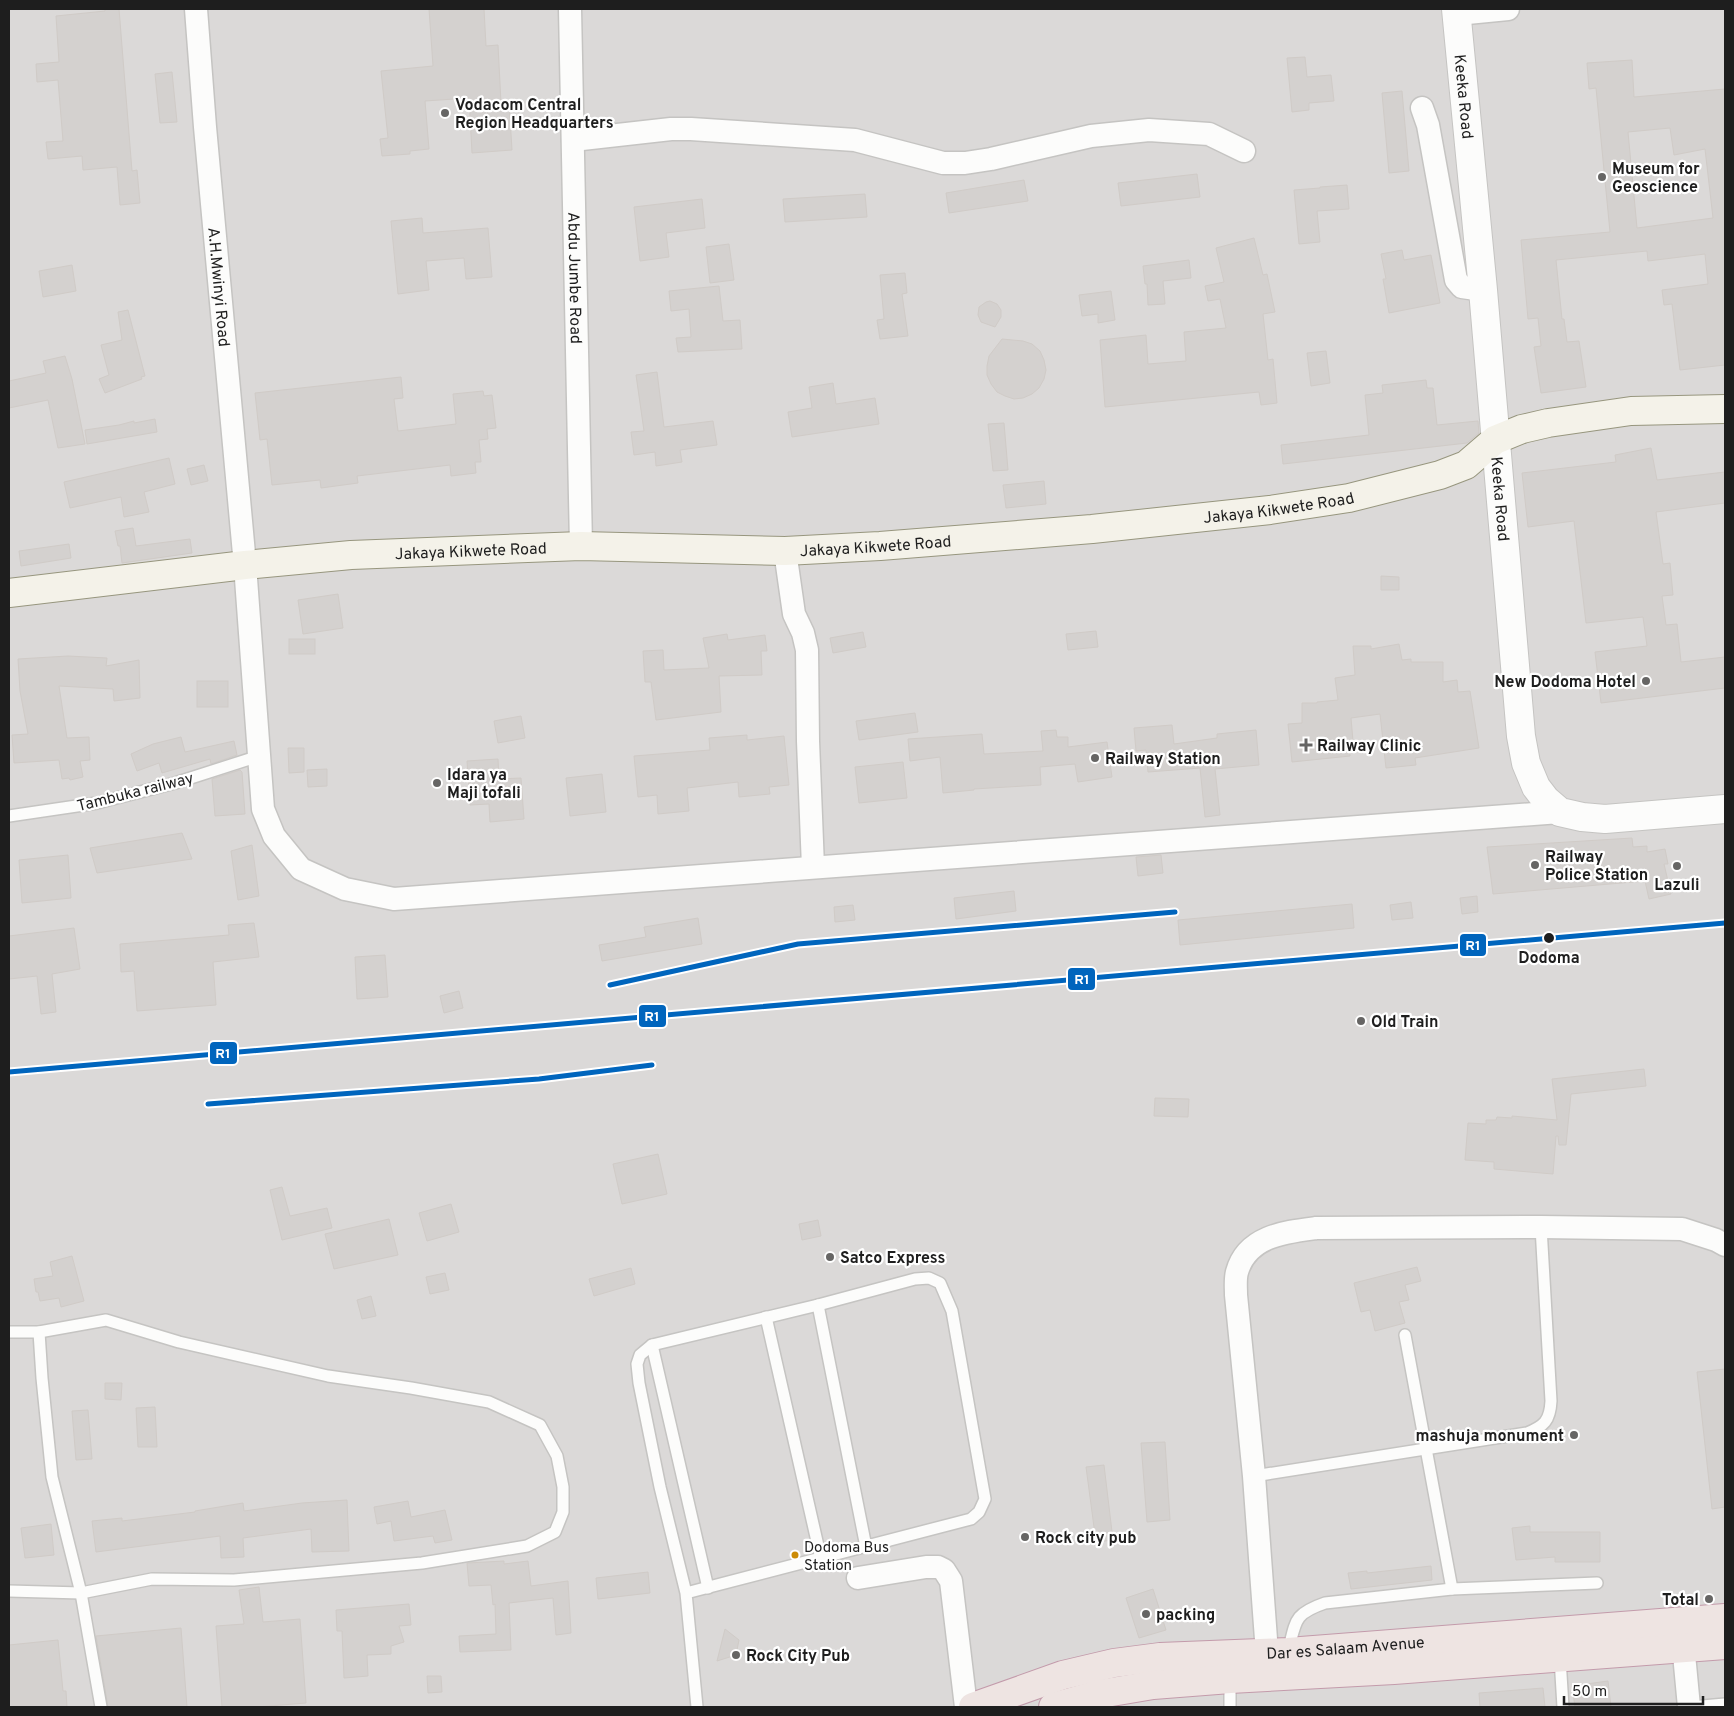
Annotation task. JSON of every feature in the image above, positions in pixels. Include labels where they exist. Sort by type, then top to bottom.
[{"type":"highway","name":"Dar es Salaam Avenue","points":[[973,1707],[1062,1675],[1114,1663],[1160,1657],[1278,1652],[1725,1618]]},
{"type":"highway","name":"Dar es Salaam Avenue","points":[[1053,1707],[1100,1694],[1152,1685],[1384,1671],[1725,1645]]},
{"type":"main road","name":"Jakaya Kikwete Road","points":[[9,593],[245,565],[351,555],[581,546],[785,551],[880,546],[1092,529],[1270,510],[1348,498],[1440,475],[1466,464],[1495,440],[1522,429],[1548,423],[1631,411],[1725,409]]},
{"type":"street","name":"A.H.Mwinyi Road","points":[[196,9],[245,565],[263,809],[274,836],[301,869],[345,889],[394,899],[1560,812]]},
{"type":"street","name":"Abdu Jumbe Road","points":[[570,9],[581,546]]},
{"type":"street","points":[[1456,11],[1508,9]]},
{"type":"street","name":"Keeka Road","points":[[1456,11],[1484,290],[1521,736],[1526,763],[1536,787],[1546,800],[1560,812]]},
{"type":"street","points":[[1422,108],[1428,126],[1456,280],[1462,287],[1484,290]]},
{"type":"street","points":[[573,140],[671,129],[690,129],[855,140],[943,163],[965,163],[992,159],[1091,136],[1150,130],[1209,134],[1244,151]]},
{"type":"street","points":[[785,551],[794,614],[807,650],[808,741],[812,803],[813,867]]},
{"type":"street","points":[[1560,812],[1582,817],[1605,819],[1725,809]]},
{"type":"street","points":[[1278,1652],[1254,1476],[1236,1295],[1237,1274],[1248,1250],[1262,1240],[1290,1231],[1316,1228],[1541,1227],[1682,1229],[1716,1240],[1725,1245]]},
{"type":"street","points":[[858,1578],[926,1567],[938,1567],[948,1574],[952,1588],[966,1707]]},
{"type":"street","points":[[1681,1622],[1690,1707]]},
{"type":"lane","name":"Tambuka railway","points":[[9,816],[97,803],[176,783],[259,756]]},
{"type":"lane","points":[[1254,1476],[1527,1433],[1539,1428],[1546,1422],[1550,1412],[1551,1401],[1541,1227]]},
{"type":"lane","points":[[686,1593],[971,1520],[979,1512],[986,1499],[952,1311],[940,1283],[928,1278],[916,1280],[766,1318],[652,1344],[640,1355],[637,1364],[639,1383],[660,1486],[686,1593],[697,1707]]},
{"type":"lane","points":[[818,1305],[866,1547]]},
{"type":"lane","points":[[766,1318],[820,1559]]},
{"type":"lane","points":[[9,1332],[39,1332],[106,1320],[178,1342],[328,1376],[488,1402],[540,1425],[558,1456],[563,1487],[563,1512],[555,1532],[527,1546],[422,1563],[234,1580],[152,1579],[81,1593],[9,1591]]},
{"type":"lane","points":[[39,1332],[52,1477],[81,1593],[101,1707]]},
{"type":"lane","points":[[1405,1335],[1452,1589]]},
{"type":"lane","points":[[652,1344],[708,1588]]},
{"type":"lane","points":[[1278,1652],[1300,1616],[1307,1610],[1325,1603],[1452,1589],[1597,1583]]},
{"type":"lane","points":[[1560,1658],[1563,1707]]},
{"type":"lane","points":[[1230,1679],[1230,1707]]},
{"type":"lane","points":[[1690,1707],[1725,1704]]},
{"type":"shaded area","name":"Dodoma","points":[[9,9],[1725,9],[1725,1707],[9,1707]]},
{"type":"building","points":[[105,9],[119,9],[132,171],[137,170],[140,203],[120,205],[117,167],[83,170],[82,156],[48,159],[46,142],[63,141],[58,80],[37,82],[36,64],[59,62],[56,16],[105,11]]},
{"type":"building","points":[[429,9],[484,9],[486,46],[498,45],[501,103],[509,102],[512,150],[472,153],[469,98],[425,101],[429,149],[410,151],[410,154],[382,156],[380,139],[388,138],[381,71],[433,66]]},
{"type":"building","points":[[1305,57],[1307,77],[1331,75],[1334,101],[1309,103],[1309,110],[1292,112],[1287,58]]},
{"type":"building","points":[[1632,60],[1634,97],[1725,89],[1725,365],[1680,370],[1672,304],[1664,305],[1662,290],[1708,284],[1705,254],[1648,261],[1647,251],[1556,260],[1562,319],[1564,319],[1567,342],[1579,341],[1586,387],[1541,393],[1534,347],[1541,346],[1538,318],[1528,319],[1521,240],[1610,232],[1596,88],[1589,89],[1587,63]],"holes":[[[1670,128],[1674,155],[1705,149],[1713,218],[1637,228],[1628,132]]]},
{"type":"building","points":[[172,72],[177,122],[160,123],[155,74]]},
{"type":"building","points":[[1402,91],[1409,171],[1389,173],[1382,93]]},
{"type":"building","points":[[1197,174],[1200,197],[1121,206],[1118,183]]},
{"type":"building","points":[[1024,180],[1028,201],[949,213],[946,193]]},
{"type":"building","points":[[1347,185],[1349,209],[1317,211],[1320,242],[1299,244],[1294,190]]},
{"type":"building","points":[[865,194],[867,217],[785,222],[783,199]]},
{"type":"building","points":[[702,199],[705,228],[666,233],[669,257],[640,261],[634,207]]},
{"type":"building","points":[[422,218],[423,233],[488,228],[492,277],[466,279],[464,258],[426,261],[429,290],[398,294],[391,221]]},
{"type":"building","points":[[1254,238],[1263,275],[1267,274],[1275,312],[1263,314],[1268,360],[1273,359],[1277,403],[1261,405],[1259,392],[1105,407],[1100,340],[1146,335],[1148,364],[1186,361],[1184,332],[1226,328],[1220,299],[1208,301],[1205,286],[1224,282],[1216,248]]},
{"type":"building","points":[[729,244],[734,280],[710,283],[706,247]]},
{"type":"building","points":[[1402,250],[1404,260],[1431,255],[1440,303],[1389,313],[1383,279],[1386,279],[1381,254]]},
{"type":"building","points":[[1189,260],[1191,278],[1163,281],[1165,304],[1148,305],[1147,284],[1145,284],[1143,266]]},
{"type":"building","points":[[72,265],[76,291],[43,297],[39,271]]},
{"type":"building","points":[[905,273],[907,293],[902,294],[908,336],[880,339],[877,320],[884,319],[880,275]]},
{"type":"building","points":[[719,286],[723,321],[740,320],[742,349],[678,352],[676,338],[691,337],[689,309],[671,311],[669,291]]},
{"type":"building","points":[[1111,291],[1115,320],[1098,323],[1098,314],[1082,316],[1079,295]]},
{"type":"building","points":[[990,301],[997,304],[1001,310],[1001,317],[995,327],[981,322],[978,315],[979,307]]},
{"type":"building","points":[[128,310],[145,376],[141,377],[142,379],[105,393],[99,379],[109,375],[101,345],[122,340],[118,312]]},
{"type":"building","points":[[1002,339],[1023,341],[1032,344],[1040,351],[1046,370],[1039,388],[1032,394],[1014,399],[997,392],[991,384],[987,375],[989,356]]},
{"type":"building","points":[[1326,351],[1330,383],[1311,386],[1307,353]]},
{"type":"building","points":[[65,356],[72,379],[85,444],[58,448],[48,400],[9,408],[9,381],[46,373],[43,361]]},
{"type":"building","points":[[657,372],[664,427],[713,421],[717,445],[680,450],[682,462],[656,466],[655,452],[634,455],[631,432],[644,431],[636,375]]},
{"type":"building","points":[[401,377],[403,398],[394,399],[398,431],[456,424],[453,394],[483,391],[484,396],[492,395],[496,428],[487,429],[488,439],[479,440],[481,462],[475,462],[476,473],[451,476],[450,465],[357,476],[358,483],[321,488],[320,480],[272,485],[267,439],[260,440],[255,393]]},
{"type":"building","points":[[1426,380],[1427,388],[1433,388],[1437,425],[1478,421],[1479,433],[1467,443],[1283,464],[1281,445],[1369,435],[1365,395],[1383,393],[1382,385]]},
{"type":"building","points":[[833,383],[836,404],[875,398],[879,424],[792,437],[788,412],[812,408],[809,387]]},
{"type":"building","points":[[155,419],[157,432],[87,444],[85,430]]},
{"type":"building","points":[[1004,423],[1008,470],[993,471],[988,424]]},
{"type":"building","points":[[1651,448],[1657,480],[1725,472],[1725,503],[1656,512],[1663,564],[1670,563],[1673,595],[1662,596],[1666,625],[1677,624],[1681,662],[1725,657],[1725,688],[1601,703],[1595,652],[1647,646],[1643,617],[1586,623],[1574,521],[1528,527],[1522,473],[1616,462],[1615,455]]},
{"type":"building","points":[[169,458],[175,484],[144,492],[149,512],[124,517],[121,497],[70,508],[64,482]]},
{"type":"building","points":[[204,465],[208,481],[191,485],[187,469]]},
{"type":"building","points":[[1044,481],[1046,504],[1006,508],[1003,485]]},
{"type":"building","points":[[133,528],[136,546],[190,539],[192,553],[122,563],[120,546],[118,546],[115,531]]},
{"type":"building","points":[[69,544],[71,558],[21,566],[19,551]]},
{"type":"building","points":[[1381,576],[1399,577],[1399,590],[1381,590]]},
{"type":"building","points":[[338,594],[343,628],[303,634],[298,600]]},
{"type":"building","points":[[1096,631],[1098,647],[1068,650],[1066,634]]},
{"type":"building","points":[[863,632],[866,647],[833,653],[830,638]]},
{"type":"building","points":[[727,634],[728,640],[765,635],[767,651],[761,651],[762,675],[719,676],[721,712],[656,720],[651,682],[645,682],[643,651],[663,650],[664,670],[709,668],[703,638]]},
{"type":"building","points":[[289,639],[315,639],[315,654],[289,654]]},
{"type":"building","points":[[1399,644],[1402,660],[1411,659],[1411,662],[1443,662],[1443,682],[1457,680],[1458,692],[1470,691],[1479,748],[1415,758],[1416,765],[1386,768],[1380,714],[1351,718],[1353,741],[1349,741],[1350,756],[1292,762],[1288,724],[1302,723],[1302,703],[1338,700],[1335,678],[1355,675],[1353,646],[1371,646],[1371,649]]},
{"type":"building","points":[[68,656],[107,658],[106,666],[139,660],[140,698],[114,701],[113,689],[59,686],[67,738],[89,737],[90,760],[80,761],[83,777],[70,780],[69,778],[62,779],[59,760],[14,763],[12,735],[28,734],[20,691],[18,659]]},
{"type":"building","points":[[197,681],[228,681],[228,707],[197,707]]},
{"type":"building","points":[[915,713],[918,732],[859,740],[856,721]]},
{"type":"building","points":[[521,716],[525,738],[498,743],[494,721]]},
{"type":"building","points":[[1172,725],[1174,744],[1217,738],[1217,734],[1256,730],[1259,765],[1215,769],[1220,815],[1205,817],[1200,768],[1148,772],[1146,750],[1136,751],[1134,728]]},
{"type":"building","points":[[1056,730],[1057,737],[1068,737],[1068,747],[1107,742],[1112,777],[1078,782],[1075,764],[1040,767],[1041,785],[943,793],[940,757],[910,761],[908,739],[982,734],[984,754],[1043,751],[1041,731]]},
{"type":"building","points":[[747,735],[747,740],[784,736],[789,785],[769,787],[770,794],[739,797],[738,782],[687,788],[689,811],[658,814],[657,795],[638,797],[634,756],[710,750],[709,738]]},
{"type":"building","points":[[181,737],[185,752],[234,741],[237,755],[211,764],[210,759],[162,773],[159,763],[137,771],[131,754],[153,744]]},
{"type":"building","points":[[288,748],[304,748],[304,772],[289,773]]},
{"type":"building","points":[[498,759],[499,779],[521,778],[524,819],[490,822],[489,804],[470,805],[467,761]]},
{"type":"building","points":[[903,762],[907,798],[859,803],[855,767]]},
{"type":"building","points":[[327,769],[327,786],[308,787],[307,770]]},
{"type":"building","points":[[240,770],[242,772],[245,814],[215,816],[212,779]]},
{"type":"building","points":[[602,774],[606,812],[570,816],[566,778]]},
{"type":"building","points":[[182,833],[192,859],[97,873],[90,848]]},
{"type":"building","points":[[1632,838],[1633,847],[1647,846],[1647,852],[1665,849],[1668,864],[1664,864],[1671,894],[1649,899],[1645,881],[1493,894],[1487,847]]},
{"type":"building","points":[[252,845],[259,896],[238,900],[231,851]]},
{"type":"building","points":[[68,855],[71,898],[22,903],[19,860]]},
{"type":"building","points":[[1161,855],[1163,873],[1138,876],[1136,857]]},
{"type":"building","points":[[1014,891],[1016,911],[956,919],[954,898]]},
{"type":"building","points":[[1477,896],[1478,912],[1462,914],[1460,898]]},
{"type":"building","points":[[1411,902],[1413,918],[1392,920],[1390,905]]},
{"type":"building","points":[[1352,904],[1354,928],[1180,945],[1178,920]]},
{"type":"building","points":[[853,905],[855,920],[835,922],[834,907]]},
{"type":"building","points":[[698,918],[702,944],[602,961],[599,945],[646,937],[644,927]]},
{"type":"building","points":[[254,923],[259,957],[213,962],[216,1005],[137,1011],[134,971],[121,972],[120,944],[229,935],[228,925]]},
{"type":"building","points":[[74,928],[80,969],[52,974],[56,1012],[41,1014],[37,976],[9,979],[9,936]]},
{"type":"building","points":[[385,955],[388,997],[357,999],[355,957]]},
{"type":"building","points":[[459,991],[463,1008],[444,1013],[440,996]]},
{"type":"building","points":[[1644,1069],[1646,1086],[1571,1094],[1566,1145],[1559,1145],[1558,1136],[1556,1136],[1553,1174],[1494,1169],[1494,1162],[1465,1160],[1468,1123],[1486,1124],[1486,1120],[1496,1120],[1497,1117],[1512,1118],[1512,1116],[1557,1120],[1552,1079]]},
{"type":"building","points":[[1155,1098],[1189,1099],[1188,1117],[1154,1116]]},
{"type":"building","points":[[658,1154],[667,1194],[622,1204],[613,1164]]},
{"type":"building","points":[[282,1187],[290,1216],[327,1208],[332,1228],[282,1240],[270,1190]]},
{"type":"building","points":[[451,1204],[459,1232],[427,1241],[419,1213]]},
{"type":"building","points":[[389,1219],[398,1255],[334,1269],[325,1234]]},
{"type":"building","points":[[818,1220],[821,1236],[802,1240],[799,1224]]},
{"type":"building","points":[[72,1256],[84,1301],[61,1307],[59,1298],[40,1301],[34,1279],[53,1276],[50,1262]]},
{"type":"building","points":[[1417,1267],[1421,1281],[1405,1285],[1409,1300],[1399,1302],[1405,1323],[1375,1331],[1370,1310],[1361,1312],[1354,1283]]},
{"type":"building","points":[[631,1268],[635,1284],[594,1296],[589,1279]]},
{"type":"building","points":[[445,1273],[449,1290],[430,1294],[426,1277]]},
{"type":"building","points":[[371,1296],[376,1316],[362,1319],[357,1300]]},
{"type":"building","points":[[1725,1369],[1725,1507],[1712,1509],[1697,1372]]},
{"type":"building","points":[[105,1383],[122,1383],[121,1400],[105,1399]]},
{"type":"building","points":[[155,1407],[157,1447],[138,1447],[136,1408]]},
{"type":"building","points":[[88,1410],[92,1459],[76,1460],[72,1411]]},
{"type":"building","points":[[1165,1442],[1170,1520],[1147,1522],[1141,1443]]},
{"type":"building","points":[[1104,1465],[1113,1540],[1096,1542],[1086,1467]]},
{"type":"building","points":[[347,1500],[349,1551],[312,1552],[311,1529],[243,1538],[244,1557],[221,1558],[220,1536],[96,1552],[92,1521],[122,1518],[122,1521],[195,1512],[243,1503],[244,1511],[302,1503]]},
{"type":"building","points":[[408,1501],[411,1517],[445,1510],[452,1540],[435,1543],[433,1536],[394,1541],[391,1521],[377,1524],[374,1507]]},
{"type":"building","points":[[51,1524],[54,1555],[25,1558],[21,1528]]},
{"type":"building","points":[[1530,1526],[1530,1532],[1600,1532],[1600,1562],[1555,1562],[1555,1557],[1516,1560],[1512,1528]]},
{"type":"building","points":[[504,1561],[504,1564],[528,1561],[531,1586],[568,1581],[571,1633],[556,1635],[553,1598],[509,1603],[511,1650],[460,1652],[459,1636],[496,1634],[495,1604],[493,1605],[491,1585],[469,1586],[467,1563]]},
{"type":"building","points":[[1431,1566],[1432,1580],[1351,1589],[1348,1573],[1367,1571],[1367,1573]]},
{"type":"building","points":[[648,1572],[650,1593],[598,1599],[596,1578]]},
{"type":"building","points":[[259,1587],[263,1622],[300,1619],[306,1703],[257,1707],[222,1707],[216,1626],[244,1624],[239,1590]]},
{"type":"building","name":"packing","points":[[1153,1589],[1166,1630],[1139,1638],[1126,1598]]},
{"type":"building","points":[[409,1604],[411,1625],[399,1626],[404,1642],[391,1646],[391,1654],[367,1655],[368,1676],[344,1678],[342,1631],[337,1631],[336,1610]]},
{"type":"building","points":[[181,1628],[187,1707],[108,1707],[96,1636]]},
{"type":"building","points":[[725,1629],[739,1640],[736,1655],[717,1661]]},
{"type":"building","points":[[58,1640],[63,1691],[66,1691],[67,1707],[9,1707],[9,1645]]},
{"type":"building","points":[[427,1676],[441,1676],[442,1692],[428,1693]]},
{"type":"building","points":[[1608,1681],[1611,1707],[1575,1707],[1572,1686]]},
{"type":"building","points":[[1543,1688],[1545,1707],[1480,1707],[1479,1693]]},
{"type":"transit line","name":"R1","points":[[610,985],[798,944],[1175,912]]},
{"type":"transit line","name":"R1","points":[[9,1072],[1725,923]]},
{"type":"transit line","name":"R1","points":[[208,1104],[539,1079],[652,1065]]},
{"type":"place","name":"Vodacom Central Region Headquarters","points":[[445,113]]},
{"type":"place","name":"Museum for Geoscience","points":[[1602,177]]},
{"type":"place","name":"New Dodoma Hotel","points":[[1646,681]]},
{"type":"place","name":"Railway Clinic","points":[[1306,745]]},
{"type":"place","name":"Railway Station","points":[[1095,758]]},
{"type":"place","name":"Idara ya Maji tofali","points":[[437,783]]},
{"type":"place","name":"Railway Police Station","points":[[1535,865]]},
{"type":"place","name":"Lazuli","points":[[1677,866]]},
{"type":"place","name":"Dodoma","points":[[1549,938]]},
{"type":"place","name":"Old Train","points":[[1361,1021]]},
{"type":"place","name":"Satco Express","points":[[830,1257]]},
{"type":"place","name":"mashuja monument","points":[[1574,1435]]},
{"type":"place","name":"Rock city pub","points":[[1025,1537]]},
{"type":"place","name":"Dodoma Bus Station","points":[[795,1555]]},
{"type":"place","name":"Total","points":[[1709,1599]]},
{"type":"place","name":"packing","points":[[1146,1614]]},
{"type":"place","name":"Rock City Pub","points":[[736,1655]]}]
